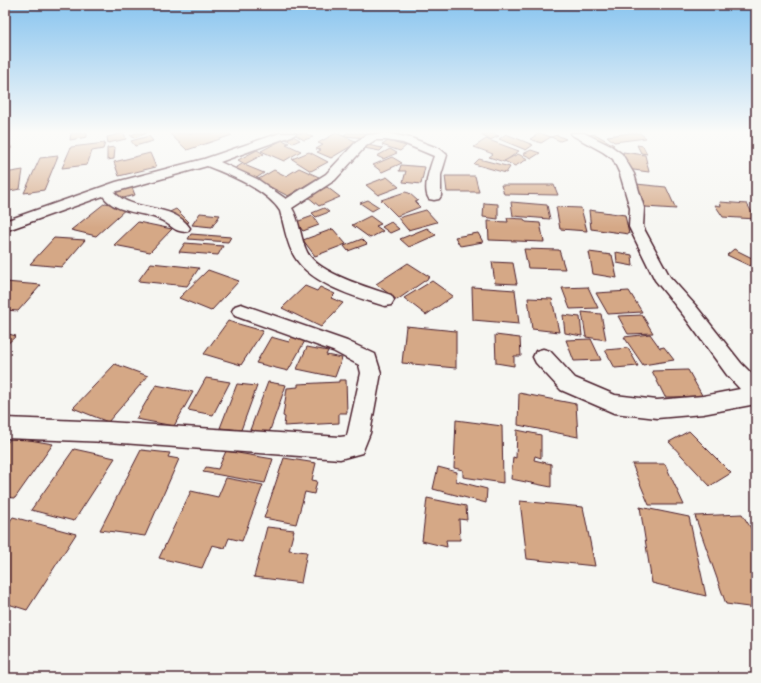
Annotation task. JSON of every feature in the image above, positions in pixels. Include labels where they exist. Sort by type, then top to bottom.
[{"type":"street","points":[[5,226],[106,190],[197,165]]},
{"type":"street","points":[[214,165],[248,180],[271,193],[285,206],[294,238],[304,261],[324,275],[385,300]]},
{"type":"street","points":[[285,206],[336,172],[343,165]]},
{"type":"street","points":[[434,196],[434,175],[438,165]]},
{"type":"street","points":[[622,165],[627,174],[636,208],[636,227],[663,280],[690,311],[734,370],[756,391]]},
{"type":"street","points":[[106,190],[108,195],[120,204],[167,216],[183,228]]},
{"type":"street","points":[[5,428],[108,432],[340,448],[354,445],[359,433],[371,373],[368,360],[340,346],[241,311]]},
{"type":"street","points":[[543,357],[568,384],[614,404],[657,409],[704,405],[756,395]]},
{"type":"building","points":[[37,165],[54,165],[44,190],[24,193]]},
{"type":"building","points":[[63,165],[87,165],[87,165],[62,168]]},
{"type":"building","points":[[115,165],[155,165],[156,167],[119,176]]},
{"type":"building","points":[[241,165],[244,165],[264,173],[255,179],[234,169]]},
{"type":"building","points":[[301,165],[323,165],[311,171]]},
{"type":"building","points":[[373,165],[398,165],[382,172]]},
{"type":"building","points":[[401,165],[425,167],[421,184],[403,182],[406,171],[399,171]]},
{"type":"building","points":[[477,165],[502,165],[510,167],[506,173]]},
{"type":"building","points":[[625,165],[647,165],[649,172],[626,169]]},
{"type":"building","points":[[299,168],[319,177],[288,196],[257,180],[274,170],[286,176]]},
{"type":"building","points":[[23,170],[20,189],[5,192],[5,173]]},
{"type":"building","points":[[445,176],[475,176],[479,192],[447,192]]},
{"type":"building","points":[[387,177],[399,187],[378,195],[366,185]]},
{"type":"building","points":[[636,184],[666,187],[676,209],[645,207]]},
{"type":"building","points":[[131,185],[135,195],[116,200],[114,190]]},
{"type":"building","points":[[501,185],[554,185],[558,195],[504,194]]},
{"type":"building","points":[[327,187],[340,197],[319,206],[307,196]]},
{"type":"building","points":[[405,192],[409,193],[418,201],[415,202],[420,207],[397,216],[381,200]]},
{"type":"building","points":[[368,200],[379,207],[372,211],[360,203]]},
{"type":"building","points":[[511,202],[547,205],[550,219],[513,216]]},
{"type":"building","points":[[720,202],[747,204],[756,219],[723,217],[715,205],[721,206]]},
{"type":"building","points":[[105,203],[128,207],[96,236],[71,230]]},
{"type":"building","points":[[484,203],[498,204],[498,219],[483,217]]},
{"type":"building","points":[[556,207],[581,208],[587,231],[560,229]]},
{"type":"building","points":[[324,208],[329,212],[316,217],[312,213]]},
{"type":"building","points":[[176,209],[189,222],[174,229],[161,216]]},
{"type":"building","points":[[426,210],[437,222],[408,230],[398,218]]},
{"type":"building","points":[[589,210],[625,215],[629,234],[591,229]]},
{"type":"building","points":[[200,213],[220,215],[212,227],[192,225]]},
{"type":"building","points":[[313,216],[319,225],[303,231],[296,222]]},
{"type":"building","points":[[370,216],[381,224],[376,226],[383,231],[370,238],[352,225]]},
{"type":"building","points":[[507,218],[524,219],[526,222],[540,223],[544,242],[489,240],[488,221],[508,222]]},
{"type":"building","points":[[138,222],[172,229],[150,252],[114,245]]},
{"type":"building","points":[[391,222],[399,229],[390,233],[382,227]]},
{"type":"building","points":[[427,228],[436,235],[409,247],[400,239]]},
{"type":"building","points":[[333,229],[346,244],[315,256],[303,240]]},
{"type":"building","points":[[478,233],[483,242],[460,246],[455,237]]},
{"type":"building","points":[[191,234],[231,237],[228,242],[188,239]]},
{"type":"building","points":[[54,238],[85,240],[62,267],[30,264]]},
{"type":"building","points":[[362,239],[367,244],[348,251],[344,246]]},
{"type":"building","points":[[185,243],[223,246],[218,255],[179,252]]},
{"type":"building","points":[[524,249],[559,250],[565,269],[528,268]]},
{"type":"building","points":[[734,249],[756,260],[750,266],[727,255]]},
{"type":"building","points":[[589,252],[612,255],[617,278],[593,274]]},
{"type":"building","points":[[616,252],[632,255],[633,266],[617,263]]},
{"type":"building","points":[[492,262],[513,263],[517,284],[495,283]]},
{"type":"building","points":[[151,263],[199,268],[187,286],[138,281]]},
{"type":"building","points":[[408,263],[430,277],[397,300],[376,284]]},
{"type":"building","points":[[208,270],[239,281],[211,311],[179,298]]},
{"type":"building","points":[[432,281],[453,296],[426,315],[404,298]]},
{"type":"building","points":[[5,282],[41,285],[18,311],[5,310]]},
{"type":"building","points":[[305,286],[317,291],[320,287],[335,294],[331,298],[343,303],[321,327],[282,308]]},
{"type":"building","points":[[472,287],[515,290],[519,324],[473,320]]},
{"type":"building","points":[[588,287],[598,308],[570,309],[562,288]]},
{"type":"building","points":[[629,291],[642,312],[608,314],[596,293]]},
{"type":"building","points":[[528,298],[552,299],[559,332],[532,329]]},
{"type":"building","points":[[582,312],[601,314],[606,340],[586,337]]},
{"type":"building","points":[[563,315],[580,317],[582,336],[565,333]]},
{"type":"building","points":[[642,315],[653,333],[628,334],[618,316]]},
{"type":"building","points":[[228,321],[263,331],[241,365],[204,354]]},
{"type":"building","points":[[406,326],[456,331],[456,368],[402,363]]},
{"type":"building","points":[[5,333],[16,336],[5,346]]},
{"type":"building","points":[[650,334],[660,348],[664,347],[674,360],[643,365],[624,337]]},
{"type":"building","points":[[292,335],[306,339],[288,371],[256,363],[271,337],[289,342]]},
{"type":"building","points":[[495,335],[520,338],[521,356],[514,356],[514,366],[496,363]]},
{"type":"building","points":[[591,339],[601,360],[574,361],[566,340]]},
{"type":"building","points":[[307,347],[328,351],[326,355],[342,358],[335,377],[297,369]]},
{"type":"building","points":[[628,348],[638,366],[615,368],[605,350]]},
{"type":"building","points":[[115,364],[148,376],[108,422],[73,408]]},
{"type":"building","points":[[688,370],[703,397],[665,397],[652,371]]},
{"type":"building","points":[[206,378],[230,382],[213,415],[188,410]]},
{"type":"building","points":[[339,380],[346,380],[347,413],[339,413],[339,423],[284,426],[285,417],[283,416],[287,388],[298,387],[298,384],[339,382]]},
{"type":"building","points":[[268,382],[286,385],[269,433],[250,430]]},
{"type":"building","points":[[237,384],[257,386],[241,430],[220,428]]},
{"type":"building","points":[[156,385],[193,392],[174,426],[136,419]]},
{"type":"building","points":[[519,393],[576,404],[578,437],[518,425]]},
{"type":"building","points":[[456,420],[502,426],[503,483],[463,477],[463,470],[454,468]]},
{"type":"building","points":[[517,430],[541,435],[541,458],[535,456],[534,460],[551,464],[551,487],[511,479],[513,457],[516,458]]},
{"type":"building","points":[[689,431],[731,473],[710,486],[669,442]]},
{"type":"building","points":[[12,437],[53,444],[15,498],[5,497],[5,445]]},
{"type":"building","points":[[74,449],[115,458],[74,521],[31,510]]},
{"type":"building","points":[[141,450],[170,453],[168,457],[179,459],[145,536],[100,530]]},
{"type":"building","points":[[226,451],[273,459],[265,483],[203,472],[206,467],[218,469]]},
{"type":"building","points":[[284,458],[316,463],[312,480],[317,481],[314,494],[305,492],[296,524],[264,518]]},
{"type":"building","points":[[632,464],[665,464],[684,505],[649,505]]},
{"type":"building","points":[[438,467],[457,472],[456,481],[487,489],[486,503],[433,489]]},
{"type":"building","points":[[226,478],[263,485],[242,541],[229,538],[225,548],[212,545],[202,568],[159,558],[191,491],[218,497]]},
{"type":"building","points":[[427,498],[466,506],[467,520],[459,519],[460,540],[446,540],[447,547],[422,541]]},
{"type":"building","points":[[520,501],[583,507],[595,566],[527,559]]},
{"type":"building","points":[[640,507],[689,517],[706,596],[652,583]]},
{"type":"building","points":[[742,514],[756,536],[756,608],[726,604],[695,516]]},
{"type":"building","points":[[13,517],[76,534],[27,610],[5,603],[5,528]]},
{"type":"building","points":[[267,527],[294,530],[289,550],[307,552],[301,583],[254,577]]}]
